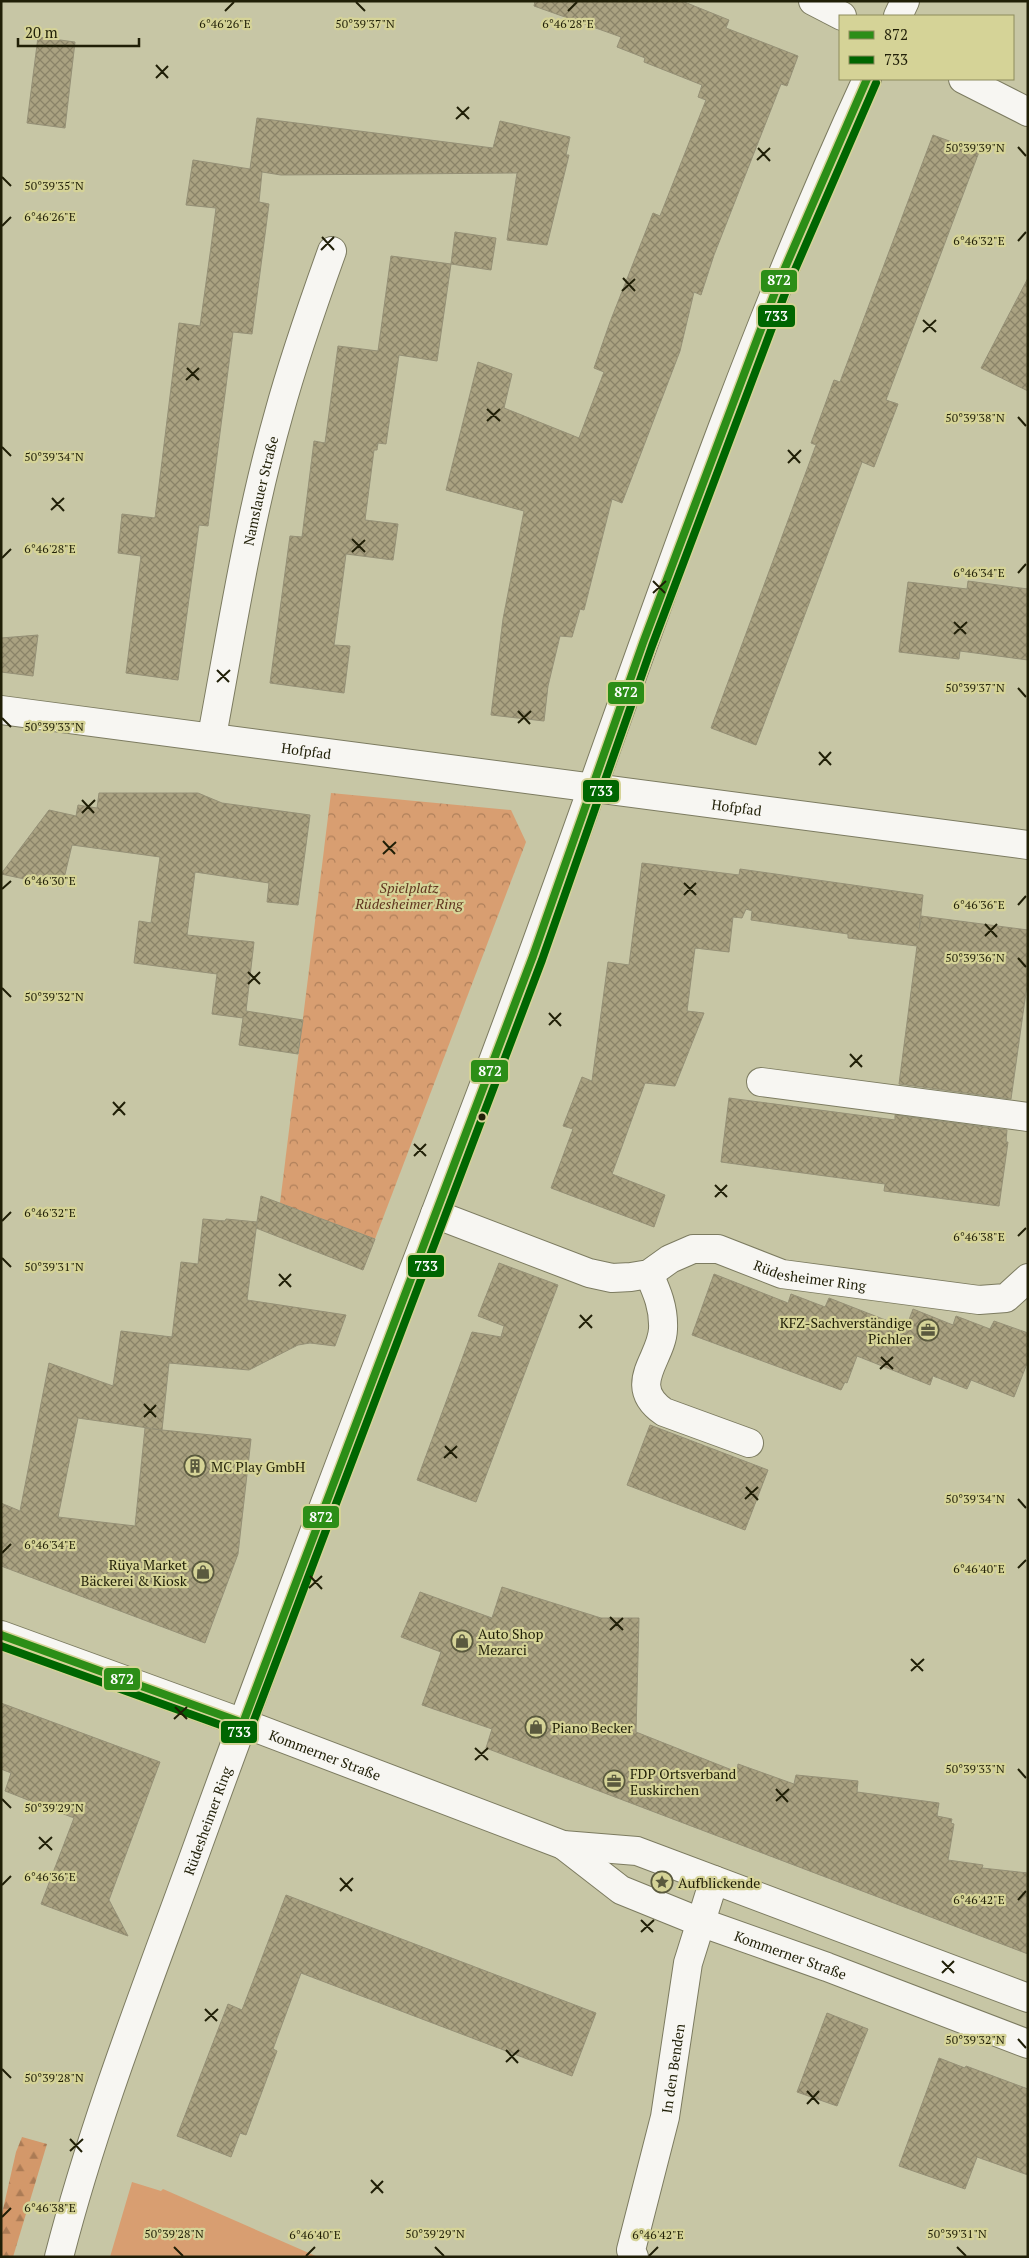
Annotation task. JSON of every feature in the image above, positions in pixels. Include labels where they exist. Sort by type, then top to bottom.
[{"type":"street","points":[[813,1],[840,15]]},
{"type":"street","points":[[899,15],[906,1]]},
{"type":"street","name":"Rüdesheimer Ring","points":[[59,2257],[107,2094],[135,2015],[243,1723],[533,956],[646,633],[778,284],[867,80]]},
{"type":"street","points":[[965,80],[1028,112]]},
{"type":"street","name":"Namslauer Straße","points":[[212,736],[257,502],[276,422],[308,317],[332,251]]},
{"type":"street","name":"Hofpfad","points":[[1,710],[212,736],[1028,845]]},
{"type":"street","points":[[761,1082],[1028,1117]]},
{"type":"street","name":"Rüdesheimer Ring","points":[[435,1214],[589,1273],[612,1278],[649,1274],[670,1259],[693,1249],[718,1250],[782,1274],[979,1300],[1006,1298],[1028,1278]]},
{"type":"street","points":[[649,1274],[662,1306],[663,1323],[663,1331],[646,1376],[646,1388],[656,1406],[664,1412],[749,1443]]},
{"type":"street","name":"Kommerner Straße","points":[[1,1635],[243,1723],[564,1845],[637,1851],[1028,1998]]},
{"type":"street","name":"Kommerner Straße","points":[[564,1845],[621,1890],[700,1922],[827,1967],[1028,2044]]},
{"type":"street","name":"In den Benden","points":[[634,2257],[631,2250],[665,2117],[688,1963],[714,1880]]},
{"type":"green space","name":"Spielplatz Rüdesheimer Ring","points":[[331,793],[511,810],[526,842],[375,1239],[280,1203]]},
{"type":"green space","points":[[22,2137],[47,2144],[13,2257],[1,2257],[1,2218],[16,2152]]},
{"type":"green space","points":[[132,2182],[161,2191],[163,2189],[318,2257],[110,2257]]},
{"type":"building","points":[[535,1],[682,1],[729,20],[726,28],[798,56],[787,86],[781,84],[714,255],[701,295],[694,292],[680,351],[622,503],[612,499],[584,610],[580,609],[572,637],[560,636],[548,686],[544,721],[491,715],[503,619],[524,511],[446,490],[478,362],[512,374],[504,408],[579,438],[604,372],[594,368],[610,322],[653,213],[660,216],[706,100],[698,97],[702,85],[644,62],[645,58],[617,47],[621,37],[534,6]]},
{"type":"building","points":[[38,37],[75,42],[65,128],[27,123]]},
{"type":"building","points":[[257,118],[493,148],[500,121],[570,137],[566,155],[569,155],[547,245],[507,240],[517,173],[281,175],[262,172],[259,202],[269,204],[252,334],[233,332],[208,526],[199,525],[178,680],[126,673],[141,556],[118,553],[122,514],[155,518],[179,323],[200,326],[211,247],[216,208],[186,205],[193,160],[250,169]]},
{"type":"building","points":[[933,135],[979,152],[886,400],[898,404],[874,467],[862,462],[756,745],[711,728],[816,445],[811,443],[834,380],[840,382]]},
{"type":"building","points":[[455,232],[496,238],[491,270],[451,264]]},
{"type":"building","points":[[391,256],[451,264],[437,361],[399,355],[386,444],[378,443],[377,450],[374,450],[365,520],[398,524],[393,560],[346,554],[334,645],[350,646],[344,693],[270,683],[290,536],[302,537],[314,441],[325,443],[338,346],[378,351]]},
{"type":"building","points":[[1028,278],[1028,391],[981,368]]},
{"type":"building","points":[[968,581],[1028,589],[1028,660],[960,651],[959,659],[899,652],[908,582],[967,589]]},
{"type":"building","points":[[38,635],[33,676],[1,672],[1,638]]},
{"type":"building","points":[[99,793],[198,793],[222,803],[310,815],[298,905],[267,902],[269,883],[195,872],[187,935],[254,942],[246,1011],[303,1020],[298,1054],[239,1045],[243,1018],[212,1014],[217,974],[134,963],[139,921],[151,923],[160,857],[72,845],[62,887],[1,874],[49,810],[76,816],[78,805],[97,808]]},
{"type":"building","points":[[642,863],[739,875],[740,869],[923,895],[919,932],[921,916],[1028,930],[1028,978],[1011,1099],[899,1084],[917,946],[848,938],[848,934],[751,920],[752,911],[746,909],[742,918],[733,917],[729,952],[695,948],[687,1011],[704,1013],[675,1086],[645,1083],[612,1174],[665,1195],[654,1227],[551,1188],[573,1129],[563,1126],[582,1077],[592,1081],[608,962],[629,965]]},
{"type":"building","points":[[729,1098],[895,1120],[895,1115],[1007,1130],[1006,1142],[1008,1142],[999,1206],[884,1191],[885,1184],[721,1162]]},
{"type":"building","points":[[261,1196],[375,1239],[363,1270],[256,1228]]},
{"type":"building","points":[[203,1219],[257,1222],[247,1300],[346,1315],[335,1346],[310,1343],[298,1345],[249,1370],[169,1363],[162,1430],[251,1439],[238,1554],[205,1643],[1,1566],[1,1503],[20,1511],[49,1363],[113,1386],[121,1331],[172,1337],[181,1262],[198,1264]],"holes":[[[78,1418],[162,1430],[145,1428],[135,1526],[58,1517]]]},
{"type":"building","points":[[499,1263],[558,1285],[476,1502],[417,1480],[472,1332],[501,1337],[504,1326],[478,1316]]},
{"type":"building","points":[[714,1274],[788,1303],[791,1294],[825,1307],[829,1298],[906,1328],[913,1309],[953,1325],[956,1316],[990,1329],[994,1321],[1028,1333],[1028,1361],[1014,1397],[971,1380],[967,1389],[933,1376],[930,1385],[857,1356],[847,1383],[845,1382],[841,1390],[692,1335]]},
{"type":"building","points":[[650,1425],[768,1470],[745,1530],[627,1485]]},
{"type":"building","points":[[502,1587],[601,1618],[639,1618],[636,1732],[737,1772],[738,1764],[794,1784],[796,1775],[858,1781],[857,1792],[939,1803],[937,1816],[952,1819],[951,1823],[954,1824],[948,1860],[983,1865],[982,1868],[1028,1873],[1028,1954],[486,1748],[492,1729],[422,1705],[441,1652],[401,1637],[420,1592],[492,1618]]},
{"type":"building","points":[[1,1703],[160,1762],[109,1900],[128,1936],[41,1904],[74,1818],[5,1791],[11,1773],[1,1769]]},
{"type":"building","points":[[286,1895],[596,2013],[572,2076],[301,1973],[273,2049],[277,2051],[246,2135],[240,2133],[231,2157],[177,2136],[228,2004],[242,2010]]},
{"type":"building","points":[[827,2013],[868,2029],[837,2106],[797,2092]]},
{"type":"building","points":[[939,2058],[1028,2089],[1028,2175],[977,2157],[965,2189],[899,2166]]},
{"type":"transit line","name":"872","points":[[243,1723],[533,956],[643,643],[778,284],[867,80]]},
{"type":"transit line","name":"733","points":[[1,1646],[240,1732],[246,1732],[251,1728],[542,960],[652,646],[787,288],[876,83]]},
{"type":"transit line","name":"872","points":[[1,1635],[243,1723]]},
{"type":"place","name":"KFZ-Sachverständige Pichler","points":[[928,1330]]},
{"type":"place","name":"MC Play GmbH","points":[[195,1466]]},
{"type":"place","name":"Rüya Market Bäckerei & Kiosk","points":[[203,1572]]},
{"type":"place","name":"Auto Shop Mezarci","points":[[462,1641]]},
{"type":"place","name":"Piano Becker","points":[[536,1727]]},
{"type":"place","name":"FDP Ortsverband Euskirchen","points":[[614,1781]]},
{"type":"place","name":"Aufblickende","points":[[662,1882]]}]
